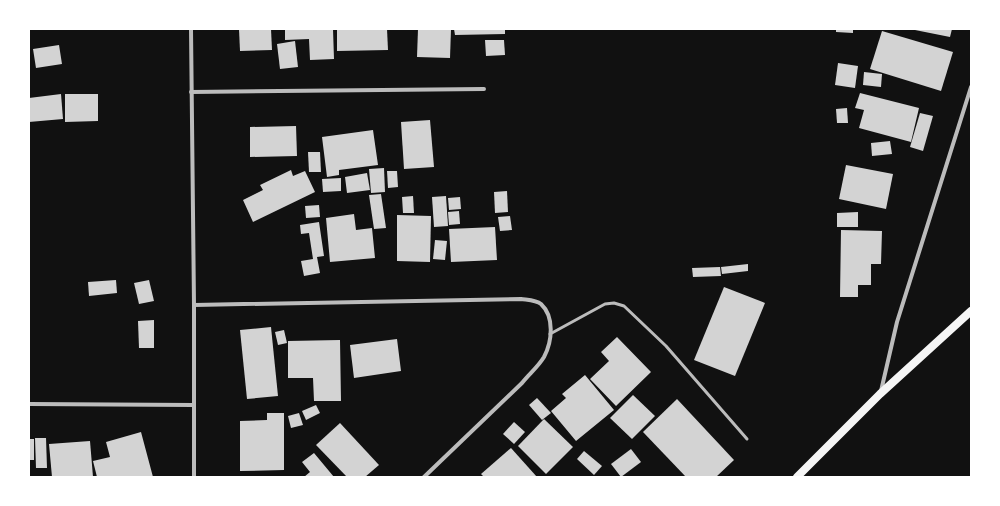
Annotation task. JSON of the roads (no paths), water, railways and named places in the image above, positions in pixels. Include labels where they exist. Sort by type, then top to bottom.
[{"type":"main road","points":[[797,477],[880,394],[971,311]]},
{"type":"street","points":[[191,29],[194,477]]},
{"type":"street","points":[[880,394],[897,322],[971,87]]},
{"type":"street","points":[[191,92],[484,89]]},
{"type":"street","points":[[194,305],[521,299],[531,300],[541,304],[547,312],[551,322],[548,346],[544,357],[536,367],[424,477]]},
{"type":"street","points":[[29,404],[193,405]]},
{"type":"lane","points":[[550,334],[605,304],[614,303],[624,306],[666,346],[747,439]]}]
